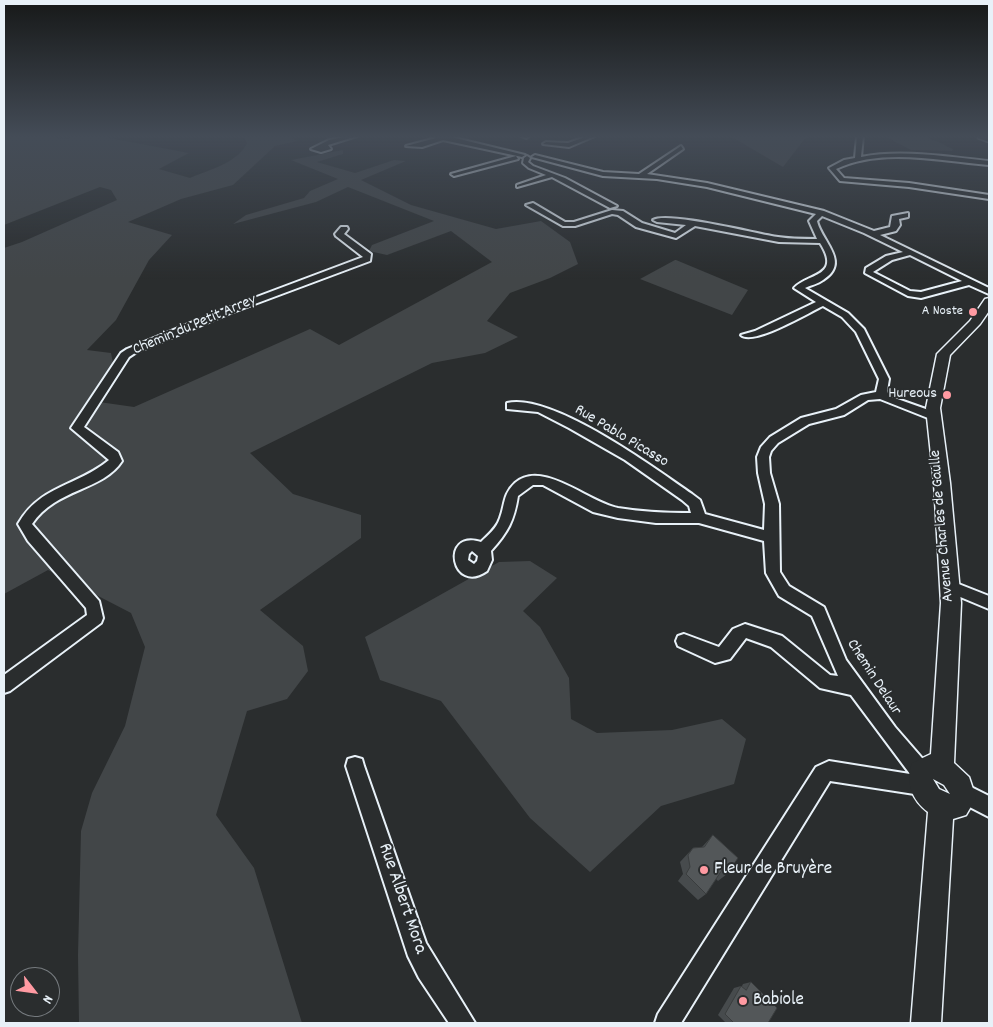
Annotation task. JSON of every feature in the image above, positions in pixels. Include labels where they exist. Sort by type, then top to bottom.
[{"type":"street","points":[[519,186],[525,184]]},
{"type":"street","points":[[572,184],[592,193],[639,225],[672,236],[678,236],[692,224]]},
{"type":"street","points":[[697,184],[821,213],[874,234],[908,253],[989,292]]},
{"type":"street","points":[[895,184],[989,197]]},
{"type":"street","points":[[530,205],[559,222],[567,224],[614,209]]},
{"type":"street","points":[[821,213],[813,221],[815,234],[831,253],[832,262],[821,278],[799,288],[845,315],[860,331],[884,378],[882,395],[933,416]]},
{"type":"street","points":[[874,234],[893,229],[896,225],[895,218],[905,215]]},
{"type":"street","points":[[657,220],[692,224],[781,242],[822,242]]},
{"type":"street","name":"Chemin du Petit Arrey","points":[[4,685],[95,618],[92,606],[33,537],[25,524],[30,514],[42,502],[66,488],[105,471],[116,461],[114,455],[77,428],[125,355],[225,312],[367,259],[368,256],[340,234],[344,230]]},
{"type":"street","points":[[908,253],[889,258],[869,270],[869,273],[914,295],[926,295],[968,282]]},
{"type":"street","points":[[746,335],[757,334],[823,302]]},
{"type":"street","name":"Avenue Charles de Gaulle","points":[[928,775],[951,587],[942,484],[933,416],[944,354],[974,324],[989,302]]},
{"type":"street","name":"Chemin Delaur","points":[[882,395],[865,398],[840,412],[805,421],[774,440],[765,450],[763,457],[764,474],[772,504],[773,573],[784,591],[818,612],[840,665],[889,733],[928,775]]},
{"type":"street","name":"Rue Pablo Picasso","points":[[511,406],[540,410],[574,425],[629,458],[687,497],[694,504],[699,518]]},
{"type":"street","points":[[483,550],[499,533],[507,520],[512,494],[520,485],[531,480],[545,481],[598,508],[618,513],[656,518],[699,518],[771,537]]},
{"type":"street","points":[[951,587],[989,603]]},
{"type":"street","points":[[684,642],[715,655],[724,654],[739,634],[745,631],[776,641],[826,682],[857,688]]},
{"type":"street","name":"Rue Albert Mora","points":[[356,766],[416,948],[427,970],[463,1023]]},
{"type":"street","points":[[666,1023],[822,774],[829,771],[952,775],[952,799],[926,1023]]},
{"type":"street","points":[[952,799],[989,807]]},
{"type":"shaded area","points":[[4,184],[234,184],[181,199],[128,222],[172,235],[149,260],[116,320],[87,350],[111,353],[114,368],[92,401],[134,407],[310,329],[339,345],[492,262],[451,231],[387,255],[369,251],[372,245],[434,221],[348,187],[316,202],[233,224],[246,215],[304,198],[310,191],[327,184],[369,184],[411,205],[496,229],[541,221],[570,242],[578,264],[550,278],[510,293],[487,321],[518,337],[485,353],[432,363],[250,453],[293,494],[361,515],[361,538],[260,610],[303,646],[308,671],[287,699],[247,711],[216,815],[254,868],[302,1023],[79,1023],[78,955],[81,831],[92,793],[125,726],[145,647],[131,613],[48,570],[4,594],[4,248],[22,242],[117,200],[111,190],[100,187],[4,225]]},
{"type":"shaded area","points":[[675,260],[748,290],[732,315],[640,279]]},
{"type":"shaded area","points":[[530,561],[557,578],[523,611],[540,627],[569,678],[571,719],[597,733],[672,730],[722,719],[746,739],[734,784],[661,806],[590,872],[530,818],[441,701],[380,680],[365,637],[499,562]]},
{"type":"building","name":"Fleur de Bruyère","points":[[713,835],[738,858],[727,874],[722,870],[706,894],[686,874],[690,867],[688,855],[693,848],[704,847]]},
{"type":"building","name":"Babiole","points":[[751,982],[777,1008],[768,1023],[734,1023],[725,1014],[741,986],[746,990]]},
{"type":"place","name":"A Noste","points":[[973,312]]},
{"type":"place","name":"Hureous","points":[[947,395]]},
{"type":"place","name":"Fleur de Bruyère","points":[[704,870]]},
{"type":"place","name":"Babiole","points":[[743,1001]]}]
